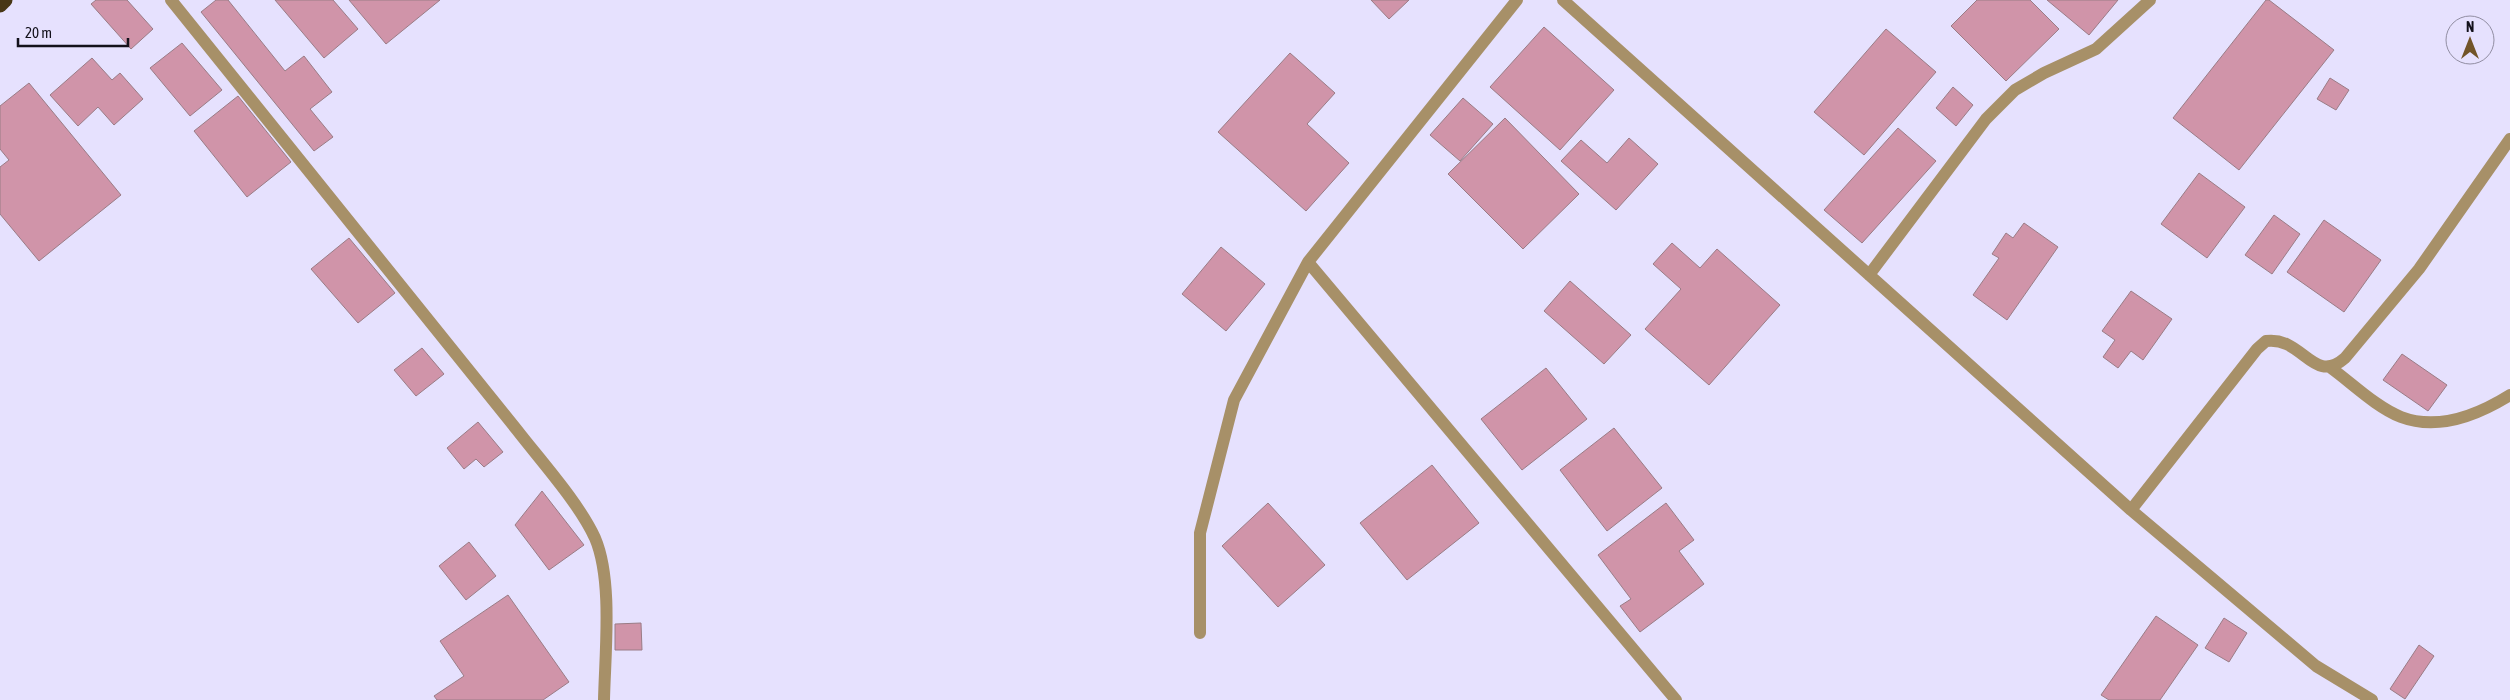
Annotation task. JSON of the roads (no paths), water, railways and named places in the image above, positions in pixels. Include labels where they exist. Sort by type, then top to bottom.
[{"type":"highway","points":[[0,4],[5,0]]},
{"type":"street","points":[[171,0],[517,430],[568,496],[594,537],[602,560],[606,589],[604,700]]},
{"type":"street","points":[[1200,633],[1200,532],[1234,400],[1308,262],[1517,0]]},
{"type":"street","points":[[1563,0],[2131,510],[2316,666],[2372,700]]},
{"type":"street","points":[[1869,275],[1986,119],[2015,90],[2044,73],[2096,49],[2150,0]]},
{"type":"street","points":[[2131,510],[2257,349],[2266,341],[2285,342],[2323,368],[2332,368],[2346,358],[2418,269],[2510,139]]},
{"type":"street","points":[[1308,262],[1676,700]]},
{"type":"street","points":[[2332,368],[2382,406],[2401,417],[2425,422],[2453,420],[2487,409],[2510,395]]}]
